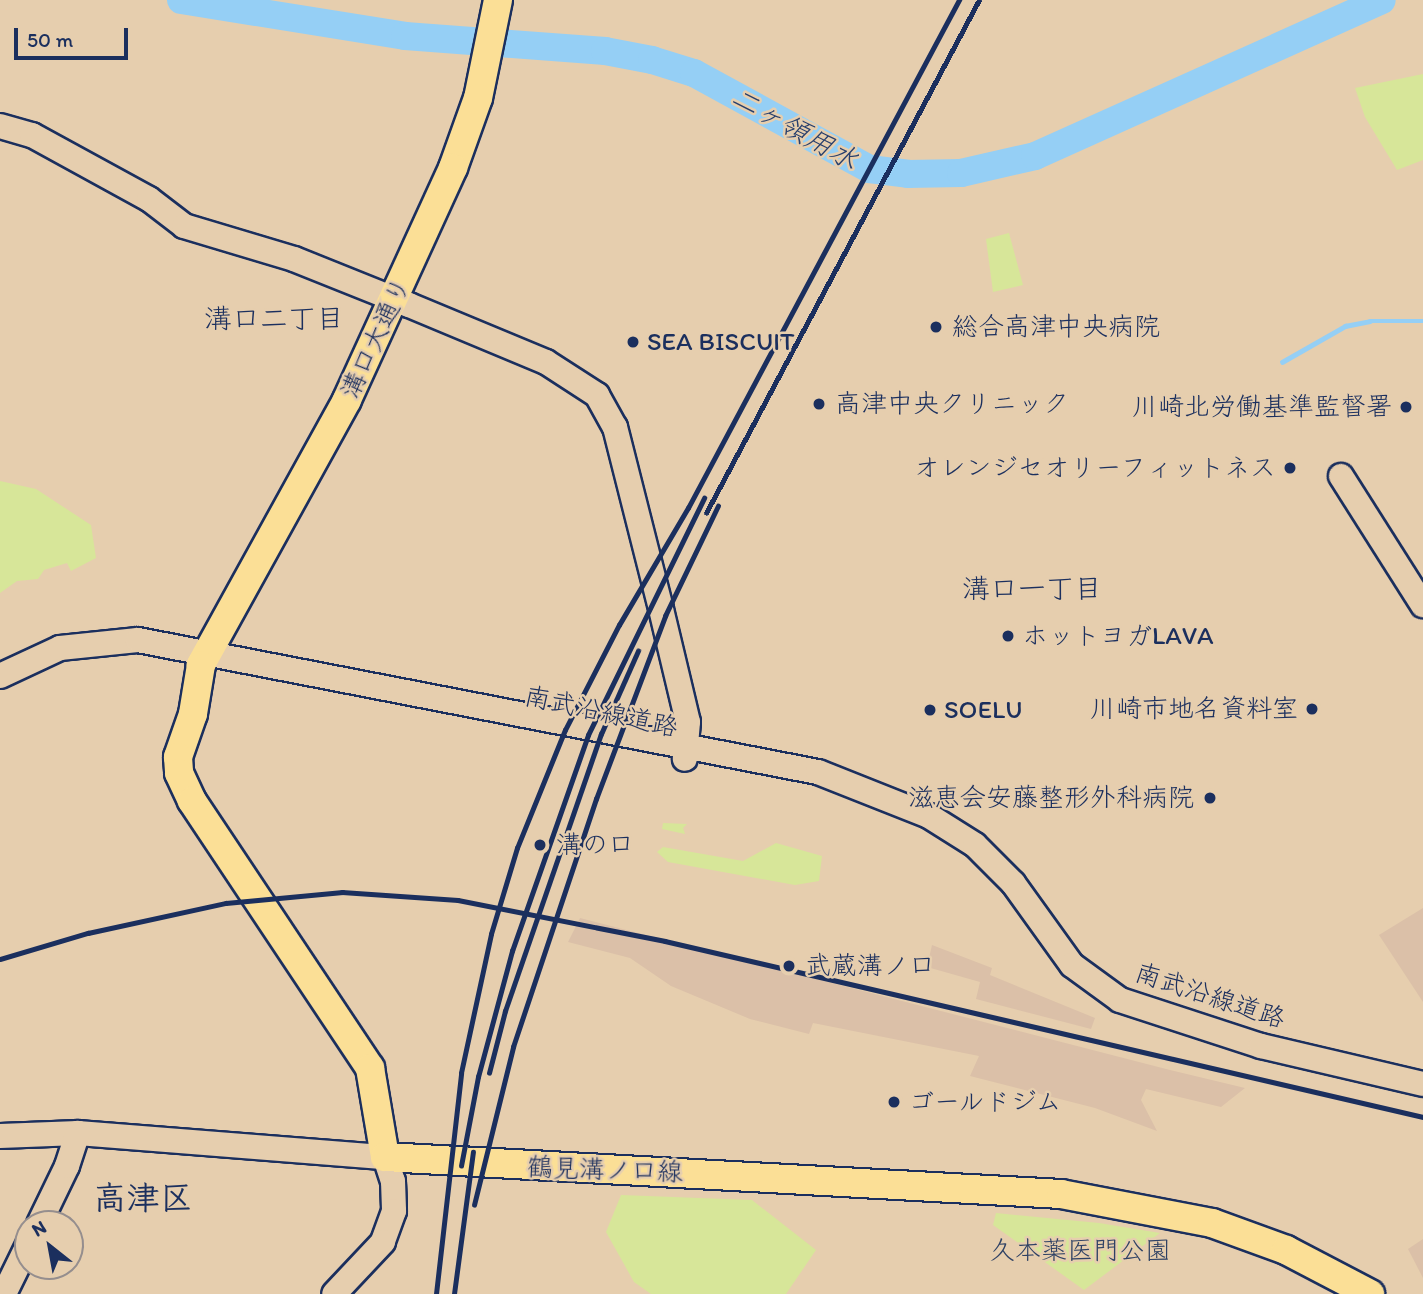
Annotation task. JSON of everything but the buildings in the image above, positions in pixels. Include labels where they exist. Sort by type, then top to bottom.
[{"type":"main road","name":"溝口大通り","points":[[205,656],[287,515],[394,299],[470,125],[498,0]]},
{"type":"main road","points":[[205,656],[193,714],[179,749],[183,783],[370,1069],[385,1157]]},
{"type":"main road","name":"鶴見溝ノ口線","points":[[385,1157],[1061,1194],[1212,1223],[1286,1250],[1370,1294]]},
{"type":"street","points":[[0,126],[32,135],[149,199],[184,226],[294,259],[556,367],[587,386],[610,414],[688,722],[687,752]]},
{"type":"street","points":[[1341,477],[1423,605]]},
{"type":"street","name":"南武沿線道路","points":[[0,676],[45,652],[107,640],[154,642],[205,656],[344,682],[377,695],[687,752],[813,787],[848,785],[929,816],[975,845],[1013,883],[1072,965],[1120,1000],[1261,1046],[1419,1078]]},
{"type":"street","points":[[45,1210],[68,1166],[78,1132]]},
{"type":"street","points":[[0,1136],[78,1132],[385,1157],[393,1181],[394,1211],[383,1242],[334,1294]]},
{"type":"street","points":[[4,1294],[14,1274]]},
{"type":"shaded area","points":[[1423,908],[1423,1002],[1379,935]]},
{"type":"shaded area","points":[[580,918],[1245,1088],[1221,1107],[1146,1089],[1141,1100],[1157,1131],[1095,1108],[970,1076],[979,1056],[813,1023],[809,1034],[750,1019],[671,986],[630,958],[568,942]]},
{"type":"shaded area","points":[[932,945],[992,968],[990,975],[1095,1018],[1091,1029],[976,999],[980,982],[927,967]]},
{"type":"shaded area","points":[[1423,1239],[1423,1278],[1408,1249]]},
{"type":"green space","points":[[1423,74],[1423,160],[1397,170],[1365,117],[1355,88]]},
{"type":"green space","points":[[1009,233],[1023,285],[993,292],[986,239]]},
{"type":"green space","points":[[0,481],[36,489],[91,525],[96,558],[71,571],[67,563],[44,570],[38,579],[17,581],[0,593]]},
{"type":"green space","points":[[663,823],[687,824],[683,828],[685,834],[662,829]]},
{"type":"green space","points":[[776,843],[822,856],[819,881],[795,885],[668,862],[657,852],[663,847],[743,861]]},
{"type":"green space","points":[[621,1195],[752,1200],[816,1250],[786,1294],[651,1294],[634,1282],[606,1232]]},
{"type":"green space","name":"久本薬医門公園","points":[[996,1213],[1099,1223],[1160,1233],[1084,1290],[993,1225]]},
{"type":"waterway","name":"二ヶ領用水","points":[[181,0],[405,36],[605,51],[652,60],[694,73],[869,169],[908,174],[961,173],[1035,156],[1382,0]]},
{"type":"waterway","points":[[1282,362],[1345,326],[1370,321],[1423,321]]},
{"type":"railway","points":[[436,1294],[461,1073],[491,934],[517,848],[565,730],[619,625],[688,508],[959,0]]},
{"type":"railway","points":[[706,513],[979,0]]},
{"type":"railway","points":[[461,1166],[478,1077],[512,951],[588,735],[704,498]]},
{"type":"railway","points":[[474,1205],[513,1047],[596,799],[665,616],[718,506]]},
{"type":"railway","points":[[489,1073],[505,1011],[601,734],[638,651]]},
{"type":"railway","points":[[0,959],[88,933],[226,903],[342,892],[458,900],[665,941],[1423,1117]]},
{"type":"railway","points":[[454,1294],[473,1152]]},
{"type":"place","name":"総合高津中央病院","points":[[936,327]]},
{"type":"place","name":"SEA BISCUIT","points":[[633,342]]},
{"type":"place","name":"高津中央クリニック","points":[[819,404]]},
{"type":"place","name":"川崎北労働基準監督署","points":[[1406,407]]},
{"type":"place","name":"オレンジセオリーフィットネス","points":[[1290,468]]},
{"type":"place","name":"ホットヨガLAVA","points":[[1008,636]]},
{"type":"place","name":"川崎市地名資料室","points":[[1312,709]]},
{"type":"place","name":"SOELU","points":[[930,710]]},
{"type":"place","name":"滋恵会安藤整形外科病院","points":[[1210,798]]},
{"type":"place","name":"溝の口","points":[[540,845]]},
{"type":"place","name":"武蔵溝ノ口","points":[[789,966]]},
{"type":"place","name":"ゴールドジム","points":[[894,1102]]},
{"type":"district","name":"溝口二丁目","points":[[274,318]]},
{"type":"district","name":"溝口一丁目","points":[[1032,588]]},
{"type":"district","name":"高津区","points":[[143,1198]]}]
